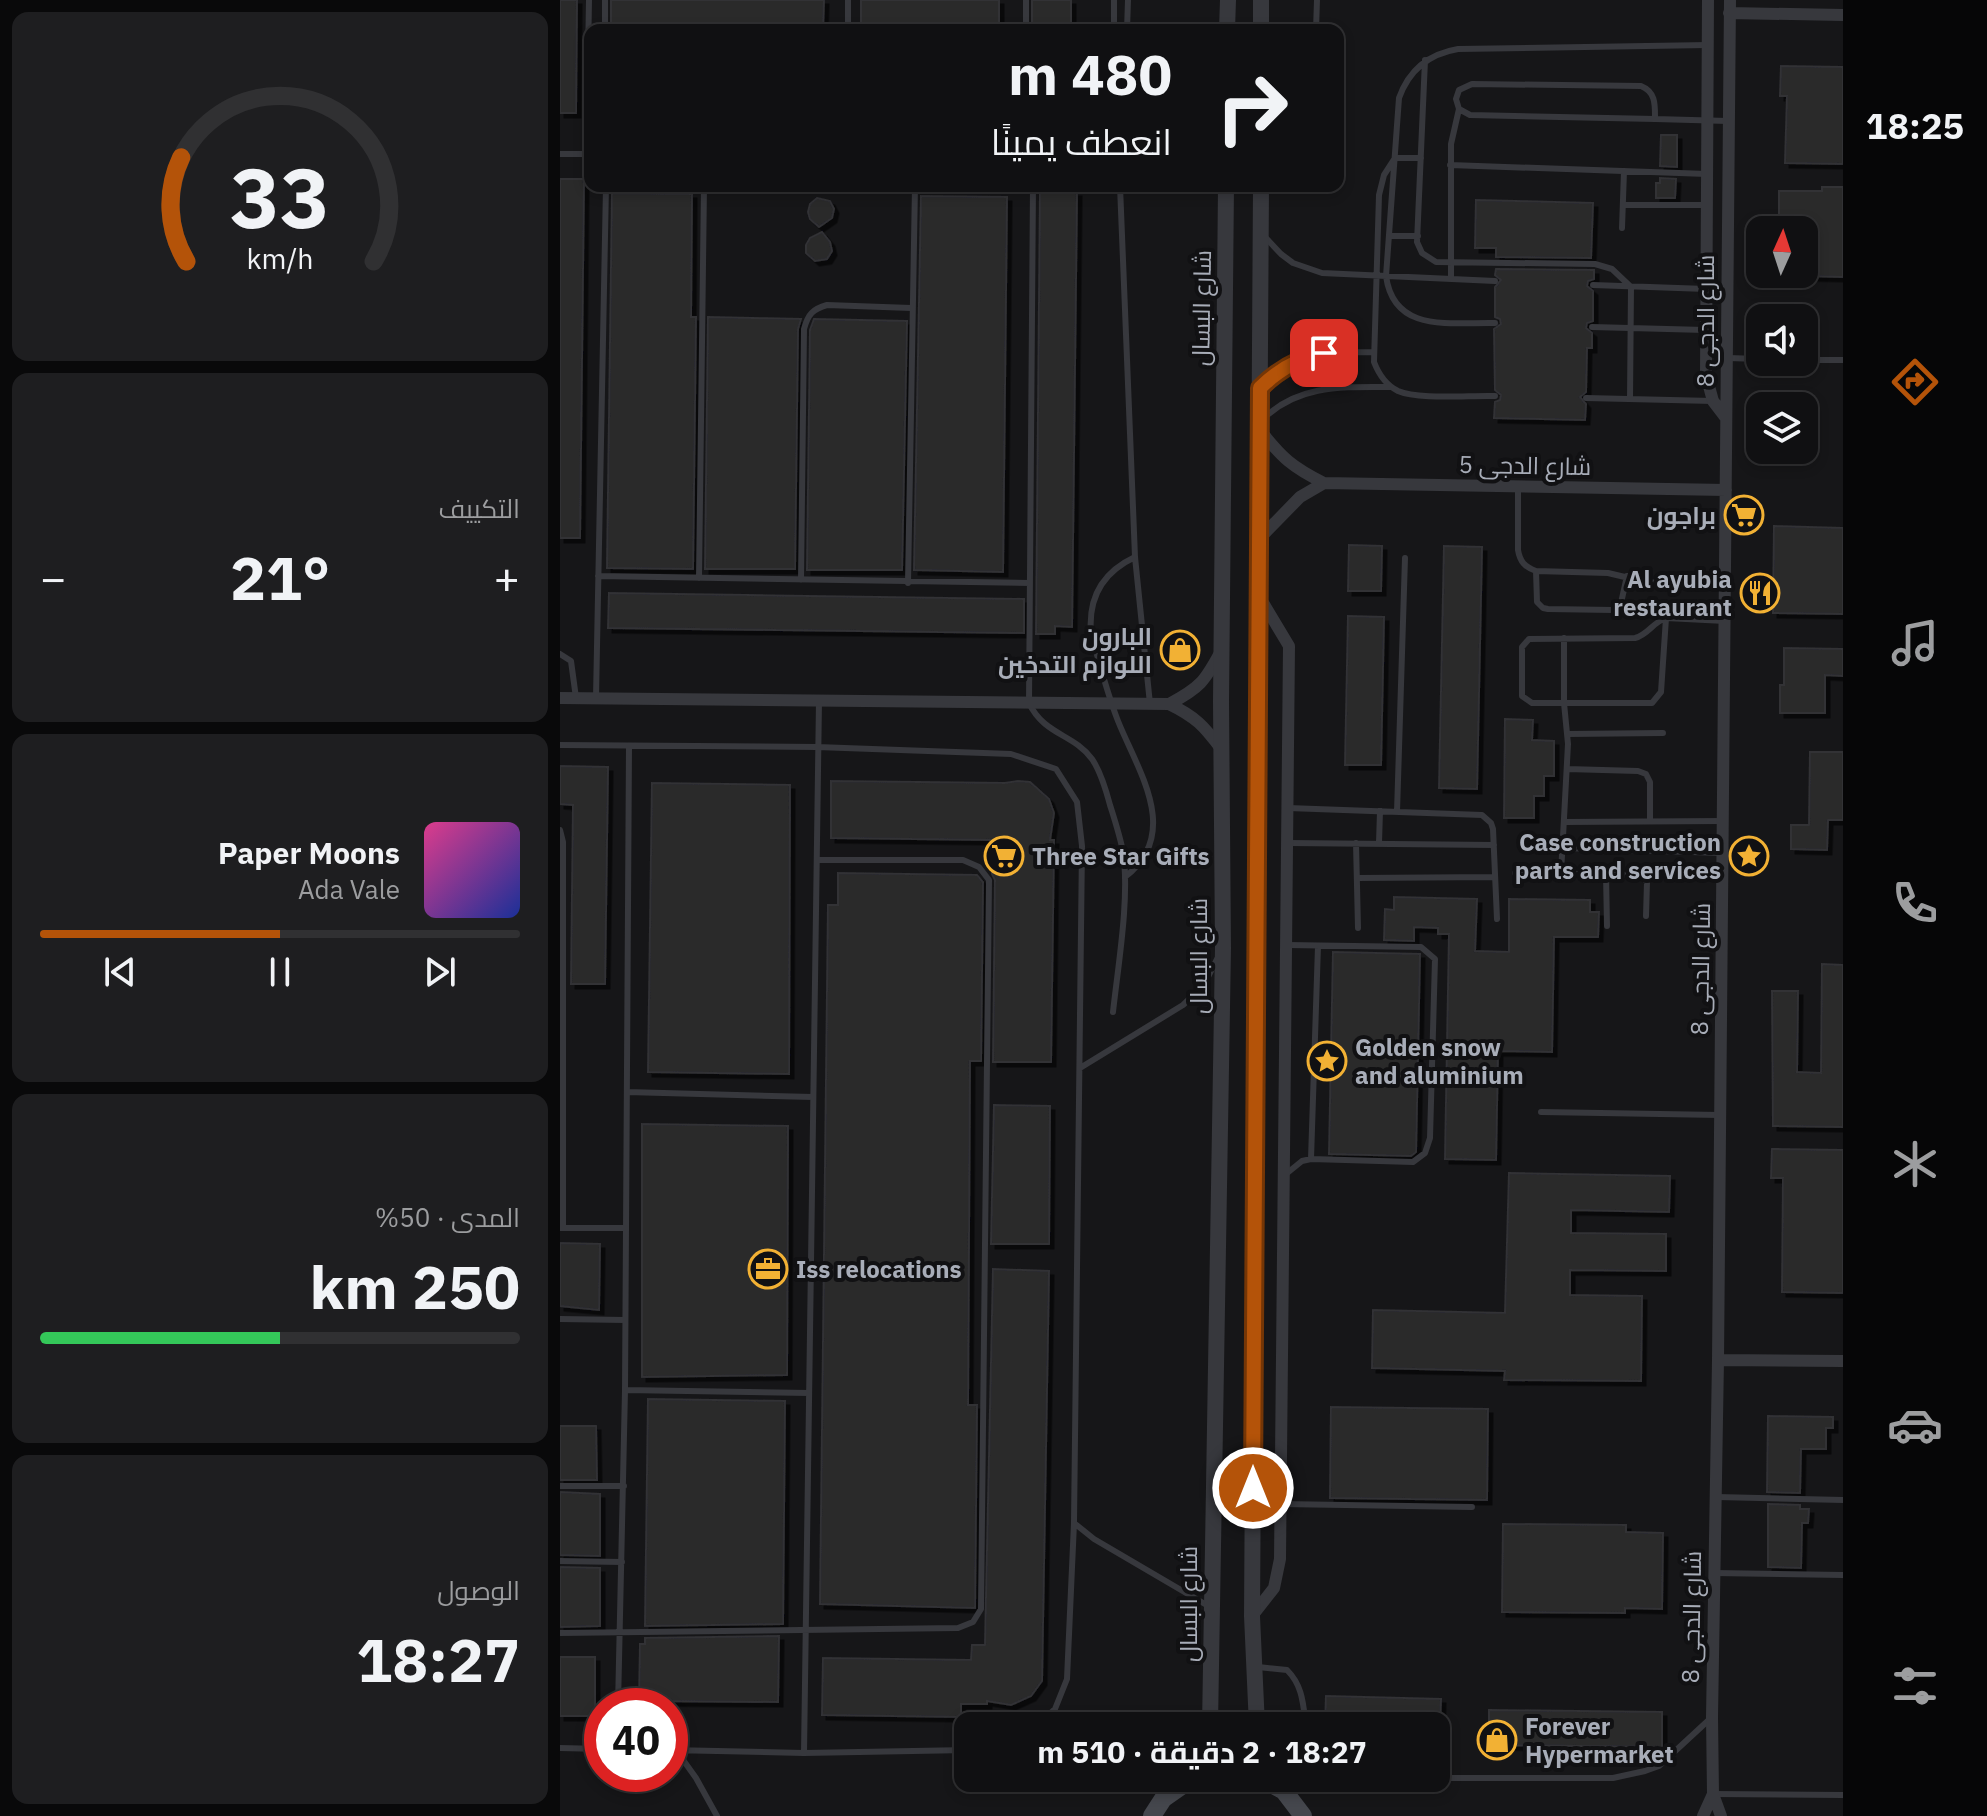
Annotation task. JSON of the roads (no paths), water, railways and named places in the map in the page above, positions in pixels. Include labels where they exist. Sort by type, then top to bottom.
[{"type":"main road","points":[[1151,1815],[1173,1792]]},
{"type":"main road","points":[[1285,1792],[1303,1816]]},
{"type":"street","points":[[1261,0],[1261,24]]},
{"type":"street","points":[[1708,0],[1706,375],[1713,401],[1726,418]]},
{"type":"street","points":[[1220,24],[1228,3]]},
{"type":"street","points":[[1227,24],[1228,3]]},
{"type":"street","points":[[1730,6],[1843,15]]},
{"type":"street","name":"شارع الدجى 8","points":[[1721,1816],[1713,1794],[1712,1717],[1730,6]]},
{"type":"street","name":"شارع البسال","points":[[1210,1712],[1223,948],[1226,192]]},
{"type":"street","points":[[1256,1712],[1252,1616],[1262,192]]},
{"type":"street","name":"شارع الدجى 5","points":[[1260,426],[1281,457],[1296,469],[1324,483],[1726,490]]},
{"type":"street","points":[[1260,538],[1300,497],[1324,483]]},
{"type":"street","points":[[1252,1616],[1274,1588],[1279,1574],[1286,1174],[1289,646],[1259,596]]},
{"type":"street","points":[[1169,704],[1195,690],[1222,650]]},
{"type":"street","points":[[560,698],[1169,704],[1203,724],[1222,750]]},
{"type":"street","points":[[1718,1360],[1843,1361]]},
{"type":"street","name":"شارع الدجى 8","points":[[1703,1816],[1713,1794]]},
{"type":"lane","points":[[589,0],[589,24]]},
{"type":"lane","points":[[605,0],[605,24]]},
{"type":"lane","points":[[848,0],[848,24]]},
{"type":"lane","points":[[1026,0],[1026,24]]},
{"type":"lane","points":[[1114,0],[1114,24]]},
{"type":"lane","points":[[1127,24],[1128,0]]},
{"type":"lane","points":[[1316,24],[1317,0]]},
{"type":"lane","points":[[1495,323],[1426,321],[1413,318],[1393,301],[1386,276],[1399,98],[1409,77],[1425,60],[1458,49],[1708,45]]},
{"type":"lane","points":[[1425,60],[1419,248],[1426,257],[1436,262],[1595,264],[1612,269],[1631,287],[1630,399]]},
{"type":"lane","points":[[1451,279],[1452,132],[1459,109],[1457,94],[1467,85],[1637,85],[1653,94],[1655,119]]},
{"type":"lane","points":[[1459,109],[1470,115],[1728,121]]},
{"type":"lane","points":[[560,154],[584,154]]},
{"type":"lane","points":[[1395,158],[1421,158]]},
{"type":"lane","points":[[1391,387],[1378,371],[1374,352],[1379,195],[1384,175],[1395,158]]},
{"type":"lane","points":[[1450,165],[1707,174]]},
{"type":"lane","points":[[1622,228],[1624,171]]},
{"type":"lane","points":[[596,699],[606,192]]},
{"type":"lane","points":[[699,578],[704,192]]},
{"type":"lane","points":[[908,583],[915,192]]},
{"type":"lane","points":[[1033,192],[1029,703],[1036,718],[1077,745],[1093,760],[1104,784],[1119,834],[1125,877],[1113,1012]]},
{"type":"lane","points":[[1120,192],[1135,557],[1150,704]]},
{"type":"lane","points":[[1623,205],[1707,205]]},
{"type":"lane","points":[[1261,231],[1281,254],[1308,269],[1340,275],[1495,281]]},
{"type":"lane","points":[[1389,236],[1418,236]]},
{"type":"lane","points":[[1593,285],[1707,289]]},
{"type":"lane","points":[[801,580],[804,329],[807,317],[816,308],[827,305],[911,308]]},
{"type":"lane","points":[[1592,327],[1706,330]]},
{"type":"lane","points":[[1260,388],[1283,369],[1310,356],[1374,352]]},
{"type":"lane","points":[[1726,358],[1746,359]]},
{"type":"lane","points":[[1818,360],[1843,360]]},
{"type":"lane","points":[[1260,426],[1283,403],[1310,391],[1339,387],[1391,387],[1409,394],[1495,396]]},
{"type":"lane","points":[[1586,398],[1713,401]]},
{"type":"lane","points":[[1518,487],[1520,558],[1529,568],[1536,571],[1608,573],[1672,585],[1725,587]]},
{"type":"lane","points":[[1125,877],[1146,856],[1152,835],[1152,814],[1139,765],[1113,704],[1091,633],[1092,606],[1103,581],[1135,557]]},
{"type":"lane","points":[[1397,812],[1405,558]]},
{"type":"lane","points":[[1536,571],[1537,602],[1548,609],[1613,610],[1621,603],[1627,576]]},
{"type":"lane","points":[[598,576],[1030,583]]},
{"type":"lane","points":[[1666,618],[1661,692],[1657,701],[1647,704],[1528,702],[1521,691],[1522,647],[1534,638],[1635,638],[1666,618],[1725,621]]},
{"type":"lane","points":[[1561,874],[1568,734],[1564,703],[1564,638]]},
{"type":"lane","points":[[560,654],[571,661],[576,698]]},
{"type":"lane","points":[[804,1753],[819,701]]},
{"type":"lane","points":[[1568,734],[1663,733]]},
{"type":"lane","points":[[560,745],[817,747],[1011,754],[1056,769],[1077,802],[1082,846],[1074,1523],[1067,1679],[1052,1712]]},
{"type":"lane","points":[[618,1688],[624,1486],[629,746]]},
{"type":"lane","points":[[1567,769],[1642,772],[1650,782],[1650,821]]},
{"type":"lane","points":[[1288,808],[1482,815],[1491,823],[1497,919]]},
{"type":"lane","points":[[1379,843],[1380,811]]},
{"type":"lane","points":[[1564,822],[1723,821]]},
{"type":"lane","points":[[560,830],[563,842],[562,1228],[626,1228]]},
{"type":"lane","points":[[1288,843],[1494,845]]},
{"type":"lane","points":[[1356,843],[1358,928]]},
{"type":"lane","points":[[1563,848],[1723,853]]},
{"type":"lane","points":[[560,1633],[958,1628],[973,1622],[981,1609],[989,880],[979,867],[963,860],[817,860]]},
{"type":"lane","points":[[1515,873],[1640,875],[1645,879],[1646,916]]},
{"type":"lane","points":[[1606,874],[1607,926]]},
{"type":"lane","points":[[1357,878],[1495,877]]},
{"type":"lane","points":[[1286,1174],[1302,1161],[1311,1159],[1413,1162],[1425,1153],[1430,1138],[1435,974],[1435,959],[1421,947],[1287,945]]},
{"type":"lane","points":[[1311,1159],[1318,946]]},
{"type":"lane","points":[[1080,1068],[1183,1005],[1204,985],[1223,948]]},
{"type":"lane","points":[[627,1092],[813,1097]]},
{"type":"lane","points":[[1541,1112],[1720,1115]]},
{"type":"lane","points":[[560,1319],[625,1320]]},
{"type":"lane","points":[[625,1390],[809,1393]]},
{"type":"lane","points":[[560,1486],[624,1486]]},
{"type":"lane","points":[[1714,1497],[1843,1500]]},
{"type":"lane","points":[[1281,1504],[1472,1507]]},
{"type":"lane","points":[[1074,1523],[1094,1539],[1211,1607]]},
{"type":"lane","points":[[560,1561],[622,1562]]},
{"type":"lane","points":[[1713,1573],[1843,1575]]},
{"type":"lane","points":[[1254,1667],[1287,1670],[1301,1689],[1304,1712]]},
{"type":"lane","points":[[1450,1778],[1613,1778],[1645,1771],[1659,1766],[1712,1717]]},
{"type":"lane","points":[[560,1748],[584,1749]]},
{"type":"lane","points":[[688,1750],[804,1753],[954,1750]]},
{"type":"lane","points":[[688,1768],[717,1816]]},
{"type":"lane","points":[[1713,1794],[1843,1795]]},
{"type":"place","name":"براجون","points":[[1744,515]]},
{"type":"place","name":"Al ayubia restaurant","points":[[1760,593]]},
{"type":"place","name":"البارون اللوازم التدخين","points":[[1180,650]]},
{"type":"place","name":"Three Star Gifts","points":[[1004,856]]},
{"type":"place","name":"Case construction parts and services","points":[[1749,856]]},
{"type":"place","name":"Golden snow and aluminium","points":[[1327,1061]]},
{"type":"place","name":"Iss relocations","points":[[768,1269]]},
{"type":"place","name":"Forever Hypermarket","points":[[1497,1740]]}]
